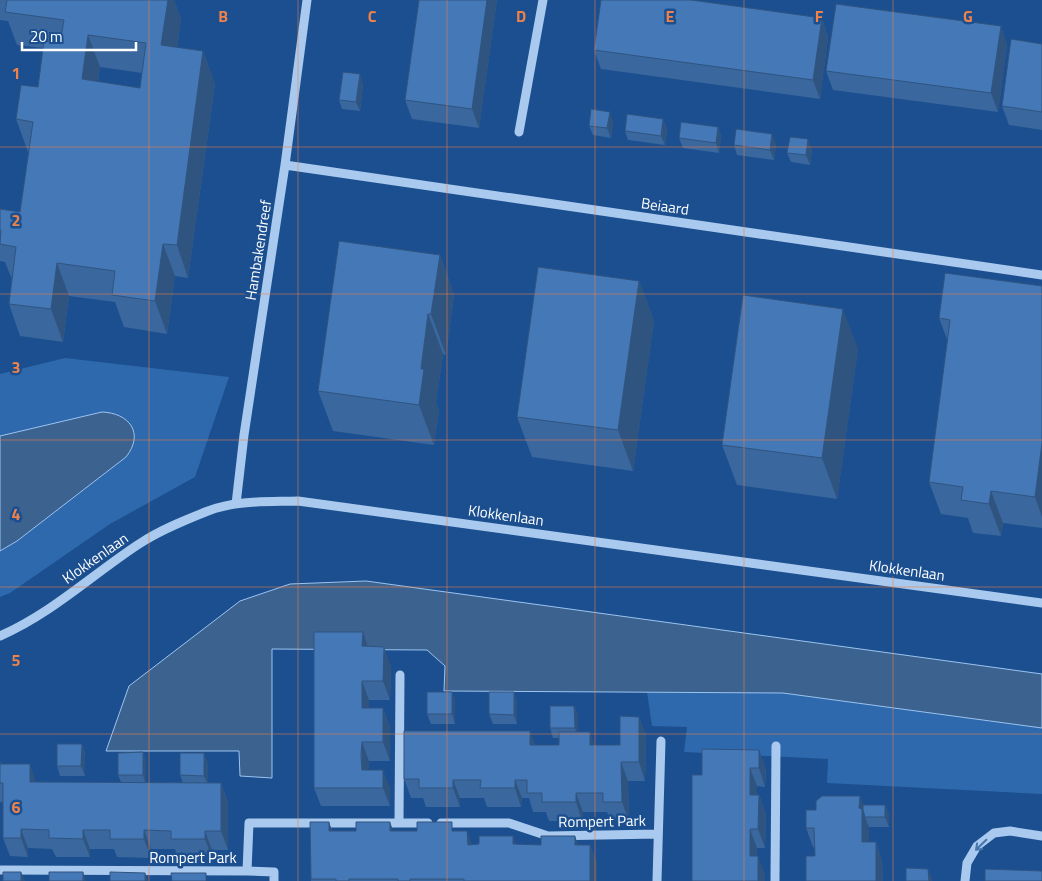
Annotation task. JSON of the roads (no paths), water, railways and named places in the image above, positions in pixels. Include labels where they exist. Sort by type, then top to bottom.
[{"type":"street","name":"Hambakendreef","points":[[236,504],[244,435],[285,165],[307,0]]},
{"type":"street","points":[[519,132],[543,0]]},
{"type":"street","name":"Beiaard","points":[[285,165],[1042,275]]},
{"type":"street","name":"Klokkenlaan","points":[[0,636],[24,626],[149,538],[167,529],[208,511],[236,504],[298,501],[1042,603]]},
{"type":"street","points":[[399,823],[400,675]]},
{"type":"street","name":"Rompert Park","points":[[657,881],[661,741]]},
{"type":"street","points":[[775,881],[776,746]]},
{"type":"street","name":"Rompert Park","points":[[0,870],[247,871],[249,823],[508,823],[548,836],[658,834]]},
{"type":"street","points":[[965,881],[967,863],[977,846],[994,833],[1010,831],[1042,836]]},
{"type":"street","points":[[247,871],[274,876]]}]
